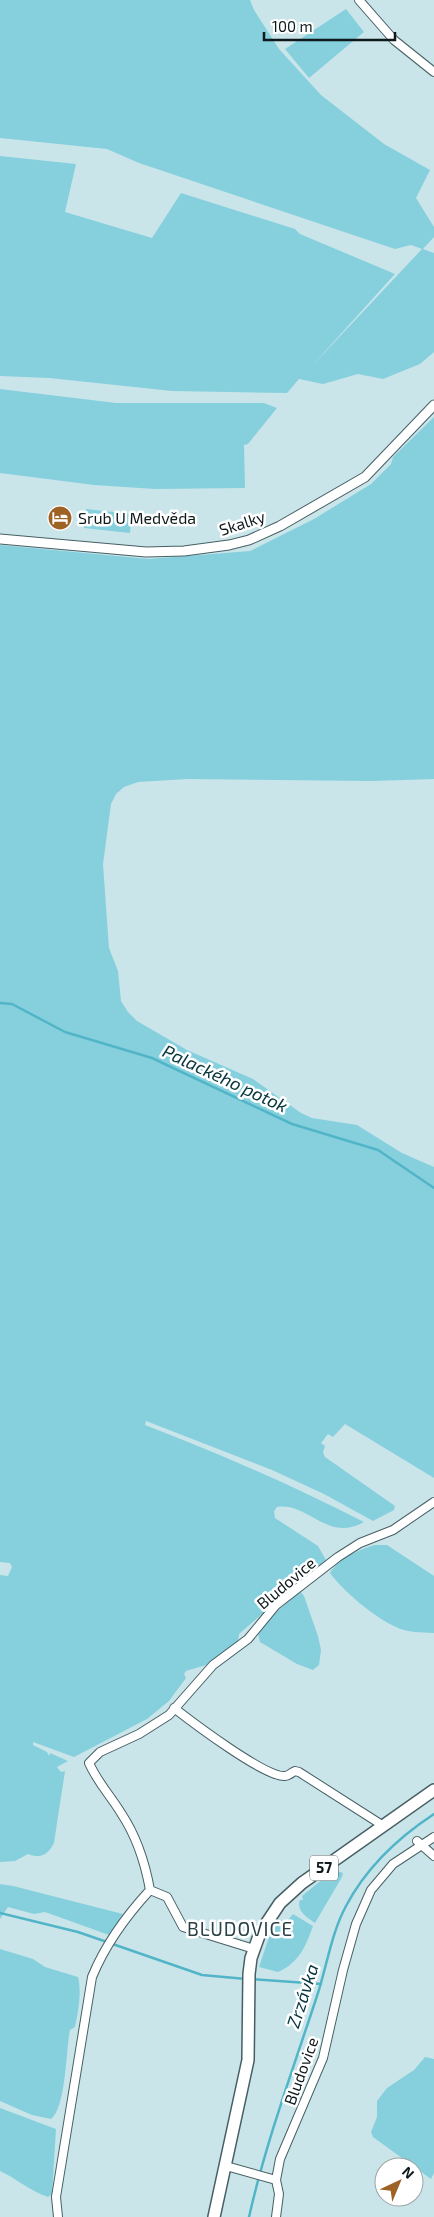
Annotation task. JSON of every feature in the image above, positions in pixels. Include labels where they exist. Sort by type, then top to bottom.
[{"type":"main road","name":"57","points":[[214,2217],[248,2060],[248,1979],[254,1949],[267,1921],[285,1899],[313,1875],[434,1790]]},
{"type":"street","points":[[359,0],[394,40],[434,72]]},
{"type":"street","name":"Skalky","points":[[0,539],[146,552],[184,551],[229,545],[249,540],[280,526],[365,477],[434,405]]},
{"type":"street","name":"Bludovice","points":[[150,1890],[143,1854],[122,1813],[98,1784],[89,1763],[100,1752],[139,1734],[169,1715],[213,1664],[248,1639],[276,1605],[338,1557],[360,1543],[394,1530],[434,1502]]},
{"type":"street","points":[[174,1708],[220,1742],[253,1763],[284,1776],[295,1771],[299,1772],[382,1825]]},
{"type":"street","name":"Bludovice","points":[[276,2217],[279,2194],[273,2179],[323,2058],[343,1970],[356,1924],[371,1890],[393,1864],[419,1843],[434,1837]]},
{"type":"street","points":[[419,1843],[434,1856]]},
{"type":"street","points":[[58,2217],[56,2197],[92,1977],[103,1951],[122,1922],[150,1890],[167,1896],[183,1926],[254,1949]]},
{"type":"street","points":[[226,2166],[273,2179]]},
{"type":"shaded area","points":[[0,0],[250,0],[254,10],[279,49],[321,95],[384,144],[430,170],[416,198],[434,227],[434,237],[423,249],[434,253],[434,352],[420,364],[383,379],[358,374],[323,384],[299,379],[287,393],[172,391],[49,378],[0,376],[0,156],[76,164],[65,212],[152,238],[181,193],[295,229],[300,234],[395,274],[311,367],[422,249],[411,245],[395,249],[139,163],[107,149],[0,138]]},
{"type":"shaded area","points":[[346,9],[364,32],[309,78],[285,49]]},
{"type":"shaded area","points":[[0,389],[116,403],[264,403],[277,408],[248,444],[244,445],[245,488],[155,489],[94,485],[0,473]]},
{"type":"shaded area","points":[[434,417],[434,779],[371,781],[187,779],[138,782],[124,787],[116,794],[111,804],[103,864],[109,948],[118,971],[121,1001],[137,1021],[187,1050],[253,1079],[301,1113],[312,1118],[357,1125],[402,1153],[434,1167],[434,1478],[345,1424],[333,1437],[328,1434],[321,1443],[325,1446],[323,1452],[325,1457],[395,1506],[394,1510],[373,1521],[324,1494],[272,1470],[146,1421],[145,1425],[256,1470],[364,1522],[351,1527],[340,1528],[329,1525],[299,1510],[277,1507],[274,1511],[275,1518],[318,1546],[326,1560],[297,1585],[296,1582],[293,1583],[292,1588],[239,1634],[238,1643],[206,1665],[186,1671],[184,1674],[186,1678],[169,1701],[147,1719],[74,1757],[33,1742],[33,1745],[47,1752],[49,1756],[50,1753],[68,1761],[57,1767],[61,1772],[65,1771],[54,1843],[43,1855],[28,1854],[15,1861],[0,1862],[0,1575],[8,1576],[12,1567],[10,1563],[0,1562],[0,545],[149,559],[250,551],[314,519],[371,484],[391,464],[393,457]]},
{"type":"shaded area","points":[[86,509],[132,514],[130,533],[84,528]]},
{"type":"shaded area","points":[[375,1545],[387,1545],[434,1576],[434,1633],[405,1630],[388,1623],[360,1603],[330,1573],[338,1563],[350,1555]]},
{"type":"shaded area","points":[[300,1591],[304,1596],[321,1650],[319,1665],[313,1670],[297,1664],[260,1642],[258,1633],[273,1615]]},
{"type":"shaded area","points":[[334,1870],[343,1873],[342,1877],[315,1923],[305,1916],[299,1907],[300,1900],[303,1900],[302,1896]]},
{"type":"shaded area","points":[[0,1884],[123,1914],[109,1935],[45,1912],[34,1914],[8,1907],[0,1919]]},
{"type":"shaded area","points":[[293,1914],[313,1926],[301,1953],[291,1964],[278,1972],[259,1967],[270,1934],[281,1920],[288,1920]]},
{"type":"shaded area","points":[[0,1949],[33,1959],[45,1967],[78,1977],[80,1996],[75,2027],[70,2030],[63,2091],[56,2113],[51,2119],[32,2115],[0,2101]]},
{"type":"shaded area","points":[[425,2057],[434,2059],[434,2173],[431,2179],[424,2174],[424,2157],[401,2157],[373,2137],[371,2132],[377,2117],[377,2101],[387,2088],[414,2070]]},
{"type":"shaded area","points":[[0,2108],[56,2129],[52,2194],[48,2197],[35,2192],[0,2171]]},
{"type":"waterway","name":"Palackého potok","points":[[0,1003],[12,1004],[65,1032],[152,1058],[292,1124],[378,1150],[434,1188]]},
{"type":"waterway","name":"Zrzávka","points":[[249,2217],[289,2078],[317,1996],[333,1939],[346,1906],[363,1879],[384,1854],[434,1814]]},
{"type":"waterway","points":[[0,1913],[78,1932],[202,1975],[246,1979]]},
{"type":"waterway","points":[[252,1979],[321,1984]]},
{"type":"place","name":"Srub U Medvěda","points":[[60,518]]},
{"type":"district","name":"BLUDOVICE","points":[[240,1929]]}]
